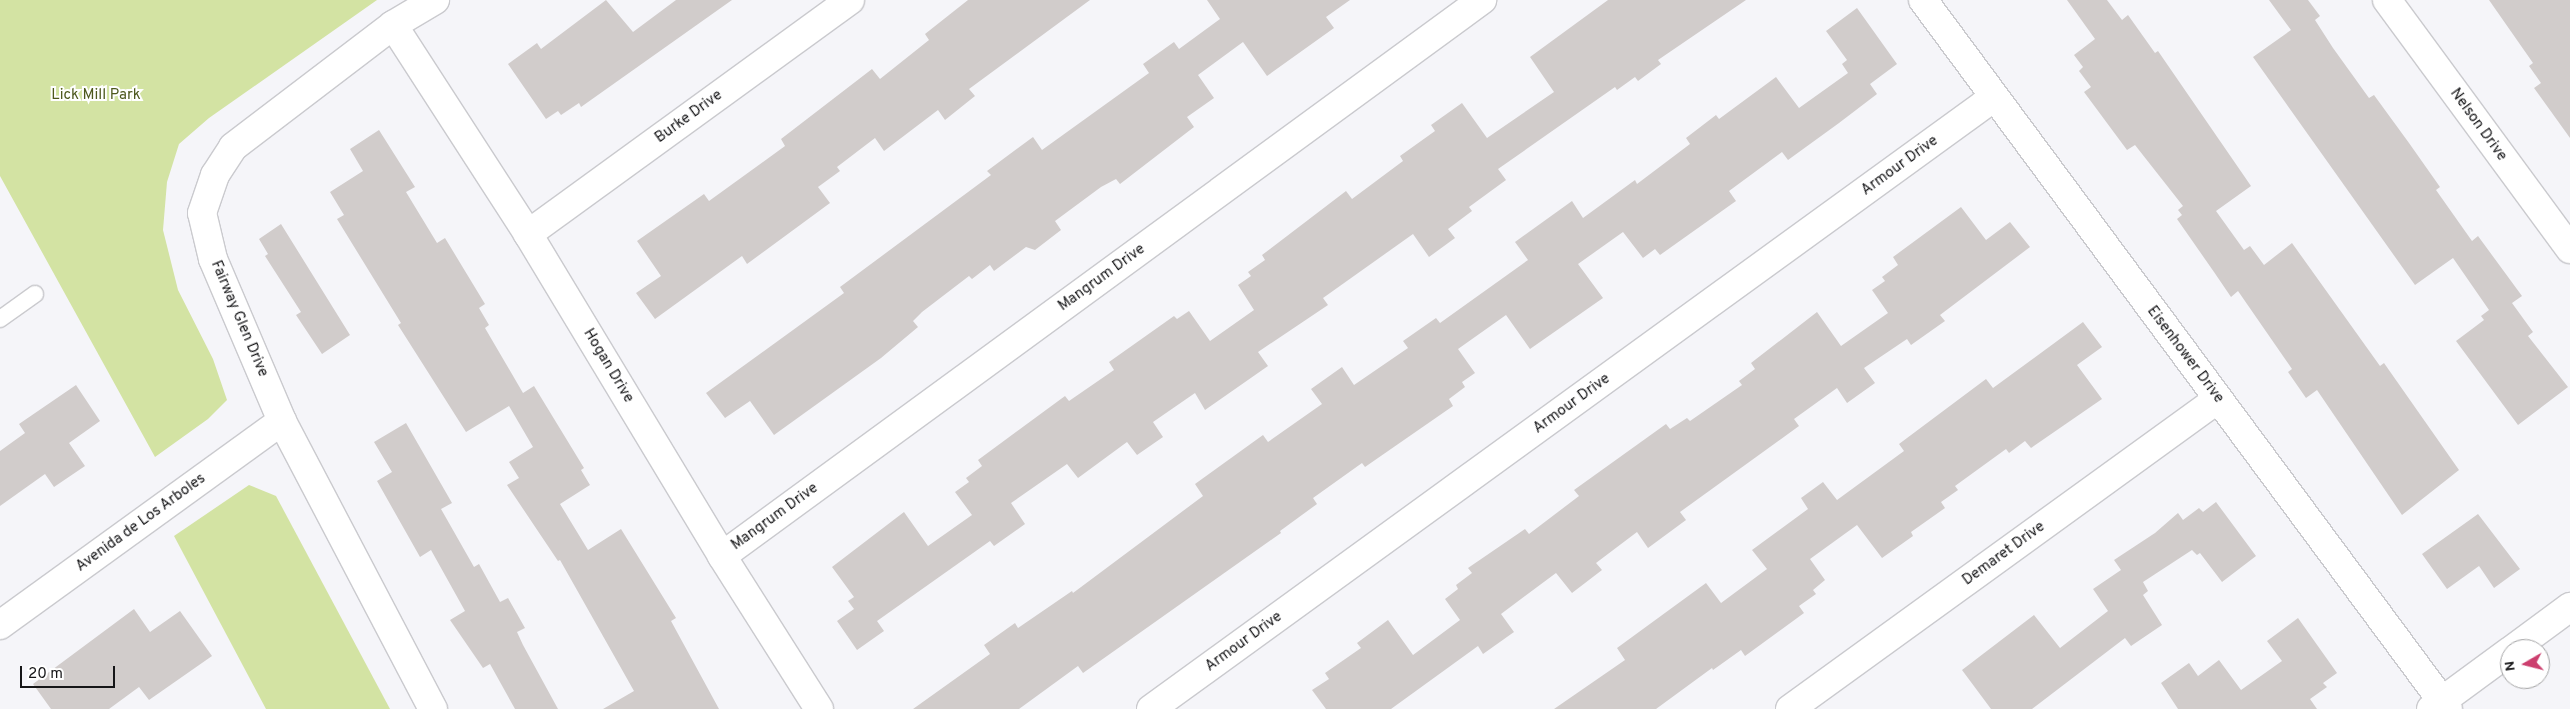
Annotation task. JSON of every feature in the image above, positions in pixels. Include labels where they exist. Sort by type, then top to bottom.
[{"type":"street","name":"Fairway Glen Drive","points":[[433,709],[282,421],[212,259],[202,213],[215,175],[233,147],[393,25],[435,0]]},
{"type":"street","name":"Burke Drive","points":[[528,234],[850,0]]},
{"type":"street","name":"Mangrum Drive","points":[[722,556],[1482,0]]},
{"type":"street","name":"Eisenhower Drive","points":[[1923,0],[1992,98],[2218,399],[2440,706]]},
{"type":"street","name":"Nelson Drive","points":[[2387,0],[2570,249]]},
{"type":"street","name":"Hogan Drive","points":[[393,25],[528,234],[722,556],[819,709]]},
{"type":"street","name":"Armour Drive","points":[[1151,709],[1992,98]]},
{"type":"street","name":"Demaret Drive","points":[[1790,709],[2218,399]]},
{"type":"street","name":"Avenida de Los Arboles","points":[[0,625],[282,421]]},
{"type":"street","points":[[2527,639],[2570,607]]},
{"type":"street","points":[[2440,706],[2500,659]]},
{"type":"lane","points":[[0,318],[35,294]]},
{"type":"green space","name":"Lick Mill Park","points":[[0,0],[377,0],[209,118],[179,144],[167,182],[163,230],[178,290],[213,359],[227,400],[208,419],[155,457],[0,176]]},
{"type":"green space","points":[[249,485],[276,496],[390,709],[266,709],[174,536]]},
{"type":"building","points":[[606,0],[633,32],[676,0],[732,0],[581,107],[579,103],[561,115],[558,111],[546,119],[508,64],[537,43],[541,49]]},
{"type":"building","points":[[968,0],[1090,0],[969,89],[975,96],[945,120],[938,110],[884,151],[875,138],[837,167],[840,171],[818,187],[830,203],[747,264],[742,256],[655,319],[636,293],[661,276],[637,241],[704,194],[709,201],[785,146],[781,139],[872,69],[880,79],[929,40],[925,34]]},
{"type":"building","points":[[1207,0],[1350,0],[1326,17],[1334,28],[1267,76],[1243,42],[1198,75],[1214,98],[1187,117],[1194,127],[1120,184],[1116,179],[1101,187],[1055,221],[1061,230],[1035,250],[1026,247],[994,271],[990,265],[972,279],[969,276],[922,312],[913,321],[918,327],[881,358],[774,435],[750,401],[725,418],[706,393],[844,293],[840,287],[991,175],[987,171],[1033,137],[1042,150],[1149,73],[1143,64],[1174,42],[1179,49],[1220,19]]},
{"type":"building","points":[[1608,0],[1746,0],[1658,60],[1661,64],[1638,81],[1635,77],[1617,90],[1615,87],[1498,169],[1506,180],[1469,207],[1472,211],[1448,229],[1455,238],[1429,257],[1413,234],[1323,298],[1328,305],[1258,352],[1268,366],[1205,410],[1195,393],[1153,422],[1163,437],[1137,455],[1127,442],[1078,478],[1067,464],[1011,503],[1025,524],[994,546],[990,541],[877,621],[884,631],[857,650],[837,621],[854,609],[848,601],[854,597],[832,567],[904,512],[928,546],[972,515],[955,492],[969,482],[966,478],[982,466],[978,460],[1065,396],[1069,401],[1114,370],[1109,362],[1174,316],[1177,319],[1189,311],[1210,341],[1254,310],[1238,285],[1251,276],[1248,272],[1265,260],[1262,255],[1346,191],[1352,199],[1403,161],[1400,156],[1435,131],[1431,125],[1462,103],[1487,138],[1554,92],[1530,57]]},
{"type":"building","points":[[2067,0],[2107,0],[2122,20],[2128,15],[2155,53],[2158,51],[2251,186],[2216,211],[2244,250],[2250,246],[2264,265],[2292,243],[2380,366],[2384,363],[2459,470],[2402,515],[2317,390],[2306,398],[2288,372],[2292,369],[2238,291],[2231,297],[2177,219],[2182,215],[2178,210],[2183,206],[2135,145],[2127,150],[2084,92],[2091,87],[2079,71],[2083,67],[2074,55],[2095,39]]},
{"type":"building","points":[[2269,0],[2308,0],[2320,16],[2315,20],[2333,48],[2369,98],[2374,95],[2409,143],[2440,187],[2436,190],[2472,241],[2478,236],[2522,296],[2512,303],[2533,332],[2528,336],[2568,387],[2518,425],[2456,341],[2484,320],[2481,316],[2489,310],[2453,258],[2415,285],[2253,57],[2291,30]]},
{"type":"building","points":[[2489,0],[2570,0],[2570,138],[2534,88],[2541,83],[2529,66],[2533,63]]},
{"type":"building","points":[[1857,8],[1897,64],[1870,84],[1877,94],[1839,123],[1788,160],[1782,152],[1729,191],[1736,201],[1660,255],[1655,249],[1643,258],[1623,232],[1578,264],[1603,298],[1530,349],[1506,315],[1458,349],[1475,373],[1462,382],[1465,387],[1449,399],[1453,406],[1365,467],[1362,463],[1313,498],[1317,504],[1280,531],[1281,533],[1083,673],[1078,666],[1019,709],[913,709],[990,654],[984,645],[1015,623],[1018,628],[1072,591],[1073,593],[1203,496],[1195,484],[1263,435],[1268,442],[1322,404],[1311,389],[1342,367],[1354,385],[1408,348],[1403,341],[1436,318],[1440,323],[1528,260],[1515,242],[1572,201],[1583,218],[1635,180],[1637,184],[1690,144],[1686,138],[1716,115],[1719,119],[1776,77],[1799,108],[1848,73],[1842,64],[1847,60],[1826,31]]},
{"type":"building","points":[[379,130],[415,187],[406,192],[437,243],[445,238],[485,304],[479,308],[489,325],[485,328],[523,393],[534,386],[584,468],[581,470],[590,485],[560,504],[588,550],[621,529],[676,618],[671,621],[719,709],[603,709],[634,691],[560,560],[558,561],[507,485],[519,478],[509,462],[533,447],[509,406],[466,432],[398,325],[401,323],[337,219],[344,215],[330,192],[363,171],[350,149]]},
{"type":"building","points":[[1961,207],[1986,240],[2010,222],[2030,247],[1940,315],[1945,321],[1911,345],[1907,339],[1864,368],[1875,383],[1847,403],[1837,388],[1794,419],[1799,426],[1680,512],[1686,520],[1648,548],[1637,532],[1596,563],[1602,570],[1572,593],[1556,573],[1501,614],[1514,632],[1483,654],[1478,646],[1391,709],[1326,709],[1312,690],[1329,679],[1325,673],[1361,648],[1357,643],[1388,620],[1413,655],[1460,620],[1445,599],[1458,589],[1456,585],[1472,573],[1468,568],[1525,529],[1529,534],[1579,496],[1574,490],[1666,424],[1670,429],[1687,418],[1690,421],[1742,385],[1739,381],[1755,369],[1751,363],[1817,312],[1841,346],[1888,313],[1872,290],[1885,281],[1882,277],[1898,265],[1893,257]]},
{"type":"building","points":[[281,224],[350,335],[322,354],[296,315],[301,312],[265,256],[268,254],[259,239]]},
{"type":"building","points":[[2083,322],[2102,347],[2077,365],[2102,399],[2031,448],[2025,441],[2009,453],[2006,449],[1955,486],[1958,490],[1941,502],[1945,508],[1911,532],[1913,536],[1882,558],[1857,525],[1810,559],[1825,580],[1813,590],[1816,594],[1799,606],[1804,613],[1745,656],[1741,650],[1713,670],[1712,668],[1656,709],[1554,709],[1625,660],[1617,648],[1706,583],[1721,603],[1767,569],[1752,550],[1808,509],[1801,498],[1823,482],[1837,500],[1904,451],[1899,444],[1986,379],[1993,388]]},
{"type":"building","points":[[76,385],[100,421],[69,443],[85,466],[54,487],[45,474],[0,506],[0,451],[25,433],[19,424]]},
{"type":"building","points":[[406,423],[452,503],[441,509],[474,567],[479,564],[500,602],[508,598],[525,628],[517,632],[558,709],[515,709],[490,664],[483,668],[450,620],[465,611],[431,550],[420,557],[377,481],[392,472],[374,442]]},
{"type":"building","points":[[2216,502],[2256,556],[2222,582],[2200,553],[2197,555],[2192,550],[2143,582],[2148,591],[2143,595],[2162,625],[2131,646],[2125,638],[2032,709],[1991,709],[1962,670],[2034,615],[2060,648],[2108,611],[2093,589],[2121,570],[2114,560],[2155,533],[2178,513],[2183,520],[2199,508],[2203,512]]},
{"type":"building","points":[[2478,514],[2520,569],[2494,588],[2479,566],[2447,589],[2422,554]]},
{"type":"building","points":[[134,609],[150,632],[180,611],[212,656],[149,700],[139,687],[109,709],[51,709],[33,684]]},
{"type":"building","points":[[2298,618],[2337,673],[2323,683],[2327,687],[2310,699],[2317,709],[2178,709],[2161,683],[2189,663],[2198,676],[2219,660],[2241,690],[2282,661],[2267,641]]}]
